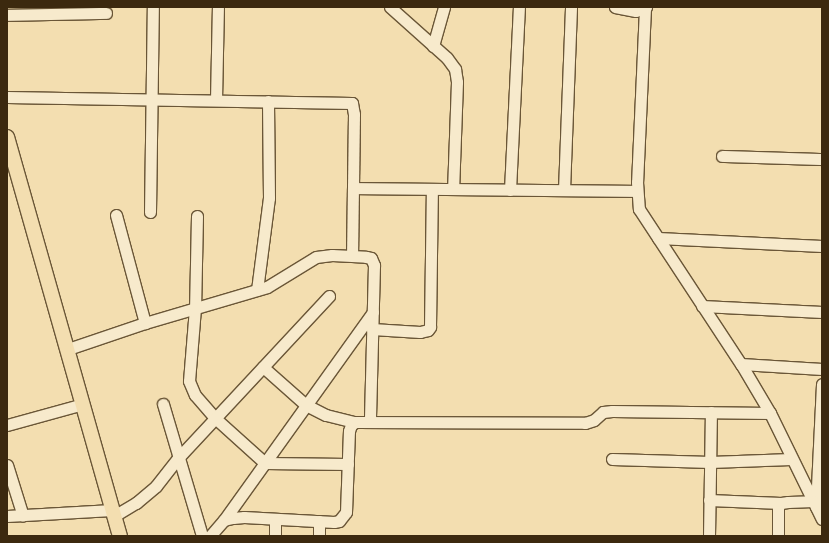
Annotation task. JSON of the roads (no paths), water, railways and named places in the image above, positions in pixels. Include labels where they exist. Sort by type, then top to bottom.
[{"type":"main road","points":[[7,137],[120,536]]},
{"type":"street","points":[[150,212],[153,99],[153,7]]},
{"type":"street","points":[[216,100],[218,7]]},
{"type":"street","points":[[390,7],[453,64],[457,76],[453,189]]},
{"type":"street","points":[[433,46],[444,7]]},
{"type":"street","points":[[510,190],[519,7]]},
{"type":"street","points":[[564,190],[571,7]]},
{"type":"street","points":[[615,7],[636,11],[646,7],[637,191],[639,209],[740,364],[770,413],[791,459],[822,519]]},
{"type":"street","points":[[7,15],[106,13]]},
{"type":"street","points":[[7,97],[352,103],[354,114],[352,255]]},
{"type":"street","points":[[257,290],[269,198],[268,101]]},
{"type":"street","points":[[722,156],[822,159]]},
{"type":"street","points":[[353,188],[637,191]]},
{"type":"street","points":[[372,329],[420,332],[428,330],[430,327],[432,189]]},
{"type":"street","points":[[116,214],[145,323]]},
{"type":"street","points":[[197,216],[195,308],[189,381],[195,395],[215,418],[265,463],[348,464]]},
{"type":"street","points":[[658,238],[822,246]]},
{"type":"street","points":[[68,349],[145,323],[257,290],[275,282],[316,257],[352,255],[366,256],[374,262],[370,421]]},
{"type":"street","points":[[7,516],[113,513],[136,504],[149,494],[179,457],[329,296]]},
{"type":"street","points":[[702,306],[822,312]]},
{"type":"street","points":[[210,536],[224,520],[373,312]]},
{"type":"street","points":[[740,364],[822,369]]},
{"type":"street","points":[[263,367],[306,406],[326,415],[355,422],[585,423],[607,411],[770,413]]},
{"type":"street","points":[[815,504],[822,384]]},
{"type":"street","points":[[7,425],[83,404]]},
{"type":"street","points":[[163,404],[202,536]]},
{"type":"street","points":[[709,536],[711,412]]},
{"type":"street","points":[[224,520],[244,517],[334,522],[339,521],[344,517],[346,508],[349,431],[351,425],[355,422]]},
{"type":"street","points":[[612,459],[710,462],[791,459]]},
{"type":"street","points":[[7,465],[22,516]]},
{"type":"street","points":[[710,500],[815,504]]},
{"type":"street","points":[[778,536],[778,506],[782,503]]},
{"type":"street","points":[[275,519],[275,536]]},
{"type":"street","points":[[318,536],[319,521]]}]
